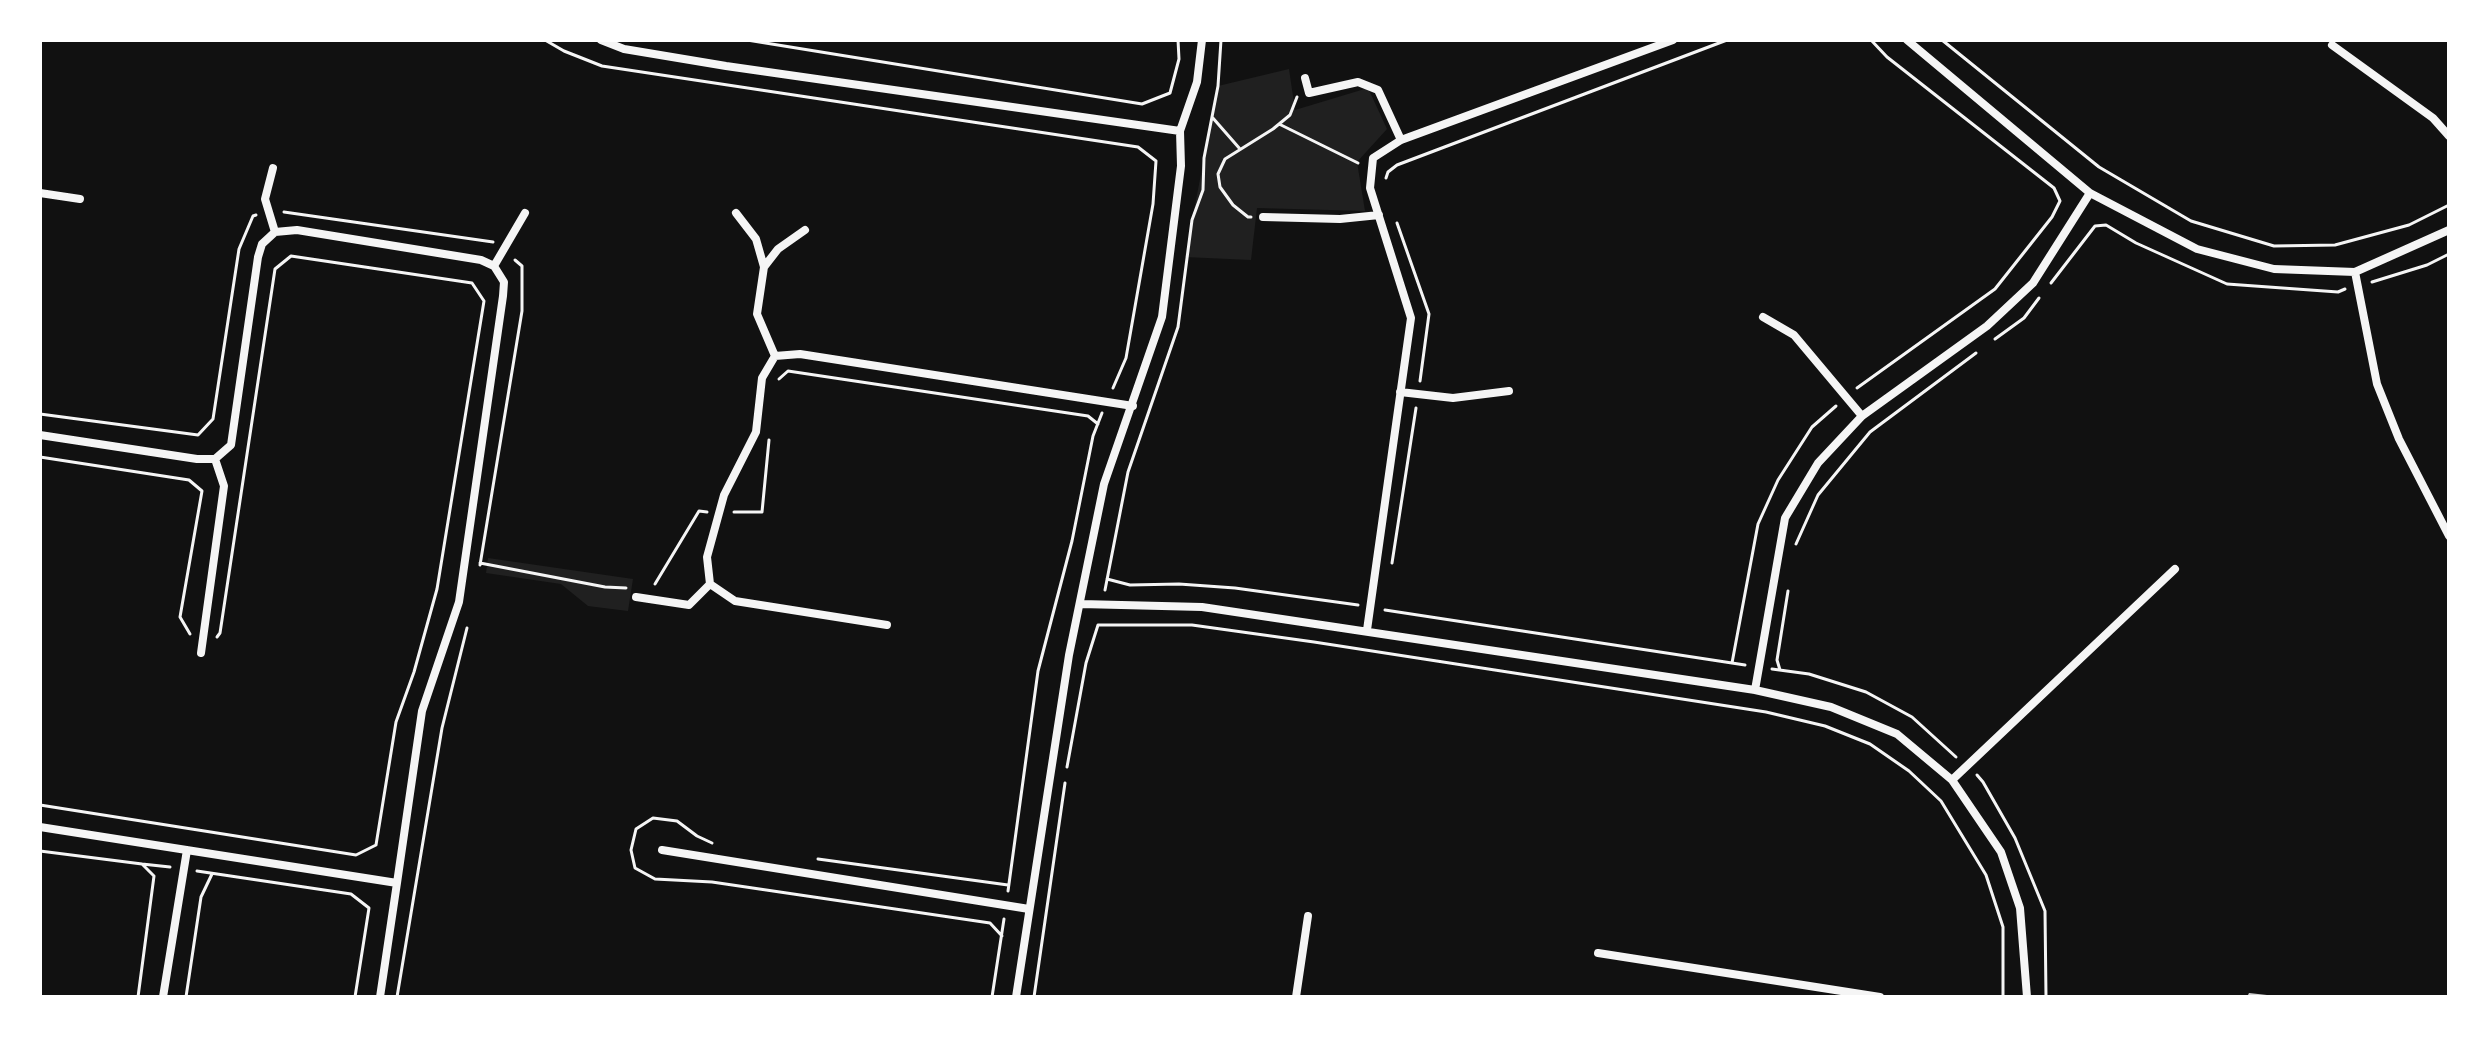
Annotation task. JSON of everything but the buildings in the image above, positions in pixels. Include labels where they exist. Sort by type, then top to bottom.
[{"type":"street","points":[[601,40],[624,49],[726,66],[1180,131]]},
{"type":"street","points":[[1016,997],[1069,655],[1104,484],[1162,317],[1181,166],[1180,131],[1197,82],[1202,40]]},
{"type":"street","points":[[1367,630],[1411,318],[1370,188],[1373,158],[1401,140],[1673,40]]},
{"type":"street","points":[[1907,40],[2090,193],[2197,249],[2274,269],[2355,272],[2449,230]]},
{"type":"street","points":[[2332,45],[2433,118],[2449,136]]},
{"type":"street","points":[[1305,78],[1309,93],[1358,82],[1378,90],[1401,140]]},
{"type":"street","points":[[273,168],[266,189],[275,232]]},
{"type":"street","points":[[40,193],[80,199]]},
{"type":"street","points":[[1755,690],[1785,518],[1818,463],[1862,416],[1987,326],[2033,283],[2090,193]]},
{"type":"street","points":[[494,266],[525,213]]},
{"type":"street","points":[[736,213],[756,239],[764,267],[757,314],[775,356]]},
{"type":"street","points":[[1263,217],[1340,219],[1379,215]]},
{"type":"street","points":[[40,435],[197,459],[215,459],[231,445],[258,257],[262,244],[275,232],[297,230],[481,260],[494,266],[504,282],[459,602],[422,711],[380,997]]},
{"type":"street","points":[[764,267],[778,249],[805,230]]},
{"type":"street","points":[[2355,272],[2377,384],[2399,439],[2449,536]]},
{"type":"street","points":[[1763,317],[1794,335],[1862,416]]},
{"type":"street","points":[[775,356],[800,354],[1133,406]]},
{"type":"street","points":[[775,356],[762,378],[756,432],[724,495],[719,512],[707,557],[710,584],[735,601],[887,625]]},
{"type":"street","points":[[1400,392],[1453,398],[1509,391]]},
{"type":"street","points":[[201,653],[224,486],[215,459]]},
{"type":"street","points":[[1952,780],[2175,569]]},
{"type":"street","points":[[636,597],[689,605],[710,584]]},
{"type":"street","points":[[1081,604],[1202,607],[1755,690],[1831,707],[1897,734],[1952,780],[2001,852],[2020,908],[2027,997]]},
{"type":"street","points":[[40,827],[397,883]]},
{"type":"street","points":[[163,997],[187,850]]},
{"type":"street","points":[[662,850],[1029,909]]},
{"type":"street","points":[[1296,997],[1308,916]]},
{"type":"street","points":[[1598,953],[1880,997]]},
{"type":"path","points":[[747,40],[1142,104],[1170,93],[1179,59],[1178,40]]},
{"type":"path","points":[[1384,184],[1388,172],[1397,165],[1727,40]]},
{"type":"path","points":[[1732,663],[1758,524],[1778,480],[1812,427],[1940,326],[1995,289],[2052,217],[2060,201],[2054,188],[1887,57],[1871,40]]},
{"type":"path","points":[[1942,40],[2099,167],[2191,221],[2274,246],[2335,245],[2409,225],[2449,205]]},
{"type":"path","points":[[1263,217],[1248,217],[1233,205],[1220,187],[1218,174],[1225,159],[1290,115],[1305,78]]},
{"type":"path","points":[[1212,117],[1240,149]]},
{"type":"path","points":[[1279,124],[1386,178]]},
{"type":"path","points":[[40,414],[198,435],[213,419],[239,249],[253,216],[288,211],[491,241],[522,266],[522,311],[478,575]]},
{"type":"path","points":[[1392,564],[1429,314],[1398,224]]},
{"type":"path","points":[[2051,284],[2095,226],[2106,225],[2136,243],[2227,284],[2338,292],[2427,265],[2449,254]]},
{"type":"path","points":[[40,457],[189,480],[202,491],[180,617],[201,653],[220,633],[275,269],[291,256],[472,283],[484,301],[439,573],[414,672],[396,722],[376,845],[356,855],[40,805]]},
{"type":"path","points":[[1796,544],[1818,495],[1870,432],[2024,318],[2042,295]]},
{"type":"path","points":[[776,382],[788,371],[1088,416],[1098,424]]},
{"type":"path","points":[[653,589],[699,511],[762,512],[770,431]]},
{"type":"path","points":[[480,563],[605,587],[629,588]]},
{"type":"path","points":[[1107,579],[1130,585],[1235,588],[1370,607],[1809,674],[1866,692],[1912,717],[1983,782],[2015,838],[2045,911],[2046,997]]},
{"type":"path","points":[[1780,670],[1777,660],[1789,588]]},
{"type":"path","points":[[397,997],[442,728],[467,625]]},
{"type":"path","points":[[1034,997],[1066,772],[1086,663],[1098,625],[1192,625],[1766,712],[1825,726],[1870,744],[1909,771],[1941,801],[1986,875],[2003,927],[2003,997]]},
{"type":"path","points":[[40,851],[142,864],[154,876],[138,997]]},
{"type":"path","points":[[186,997],[201,897],[212,874],[351,894],[369,908],[355,997]]},
{"type":"shaded area","points":[[1289,69],[1295,110],[1368,88],[1387,129],[1357,162],[1365,211],[1257,208],[1251,260],[1185,257],[1218,86]]},
{"type":"shaded area","points":[[488,558],[633,579],[628,611],[588,606],[561,584],[486,573]]}]
